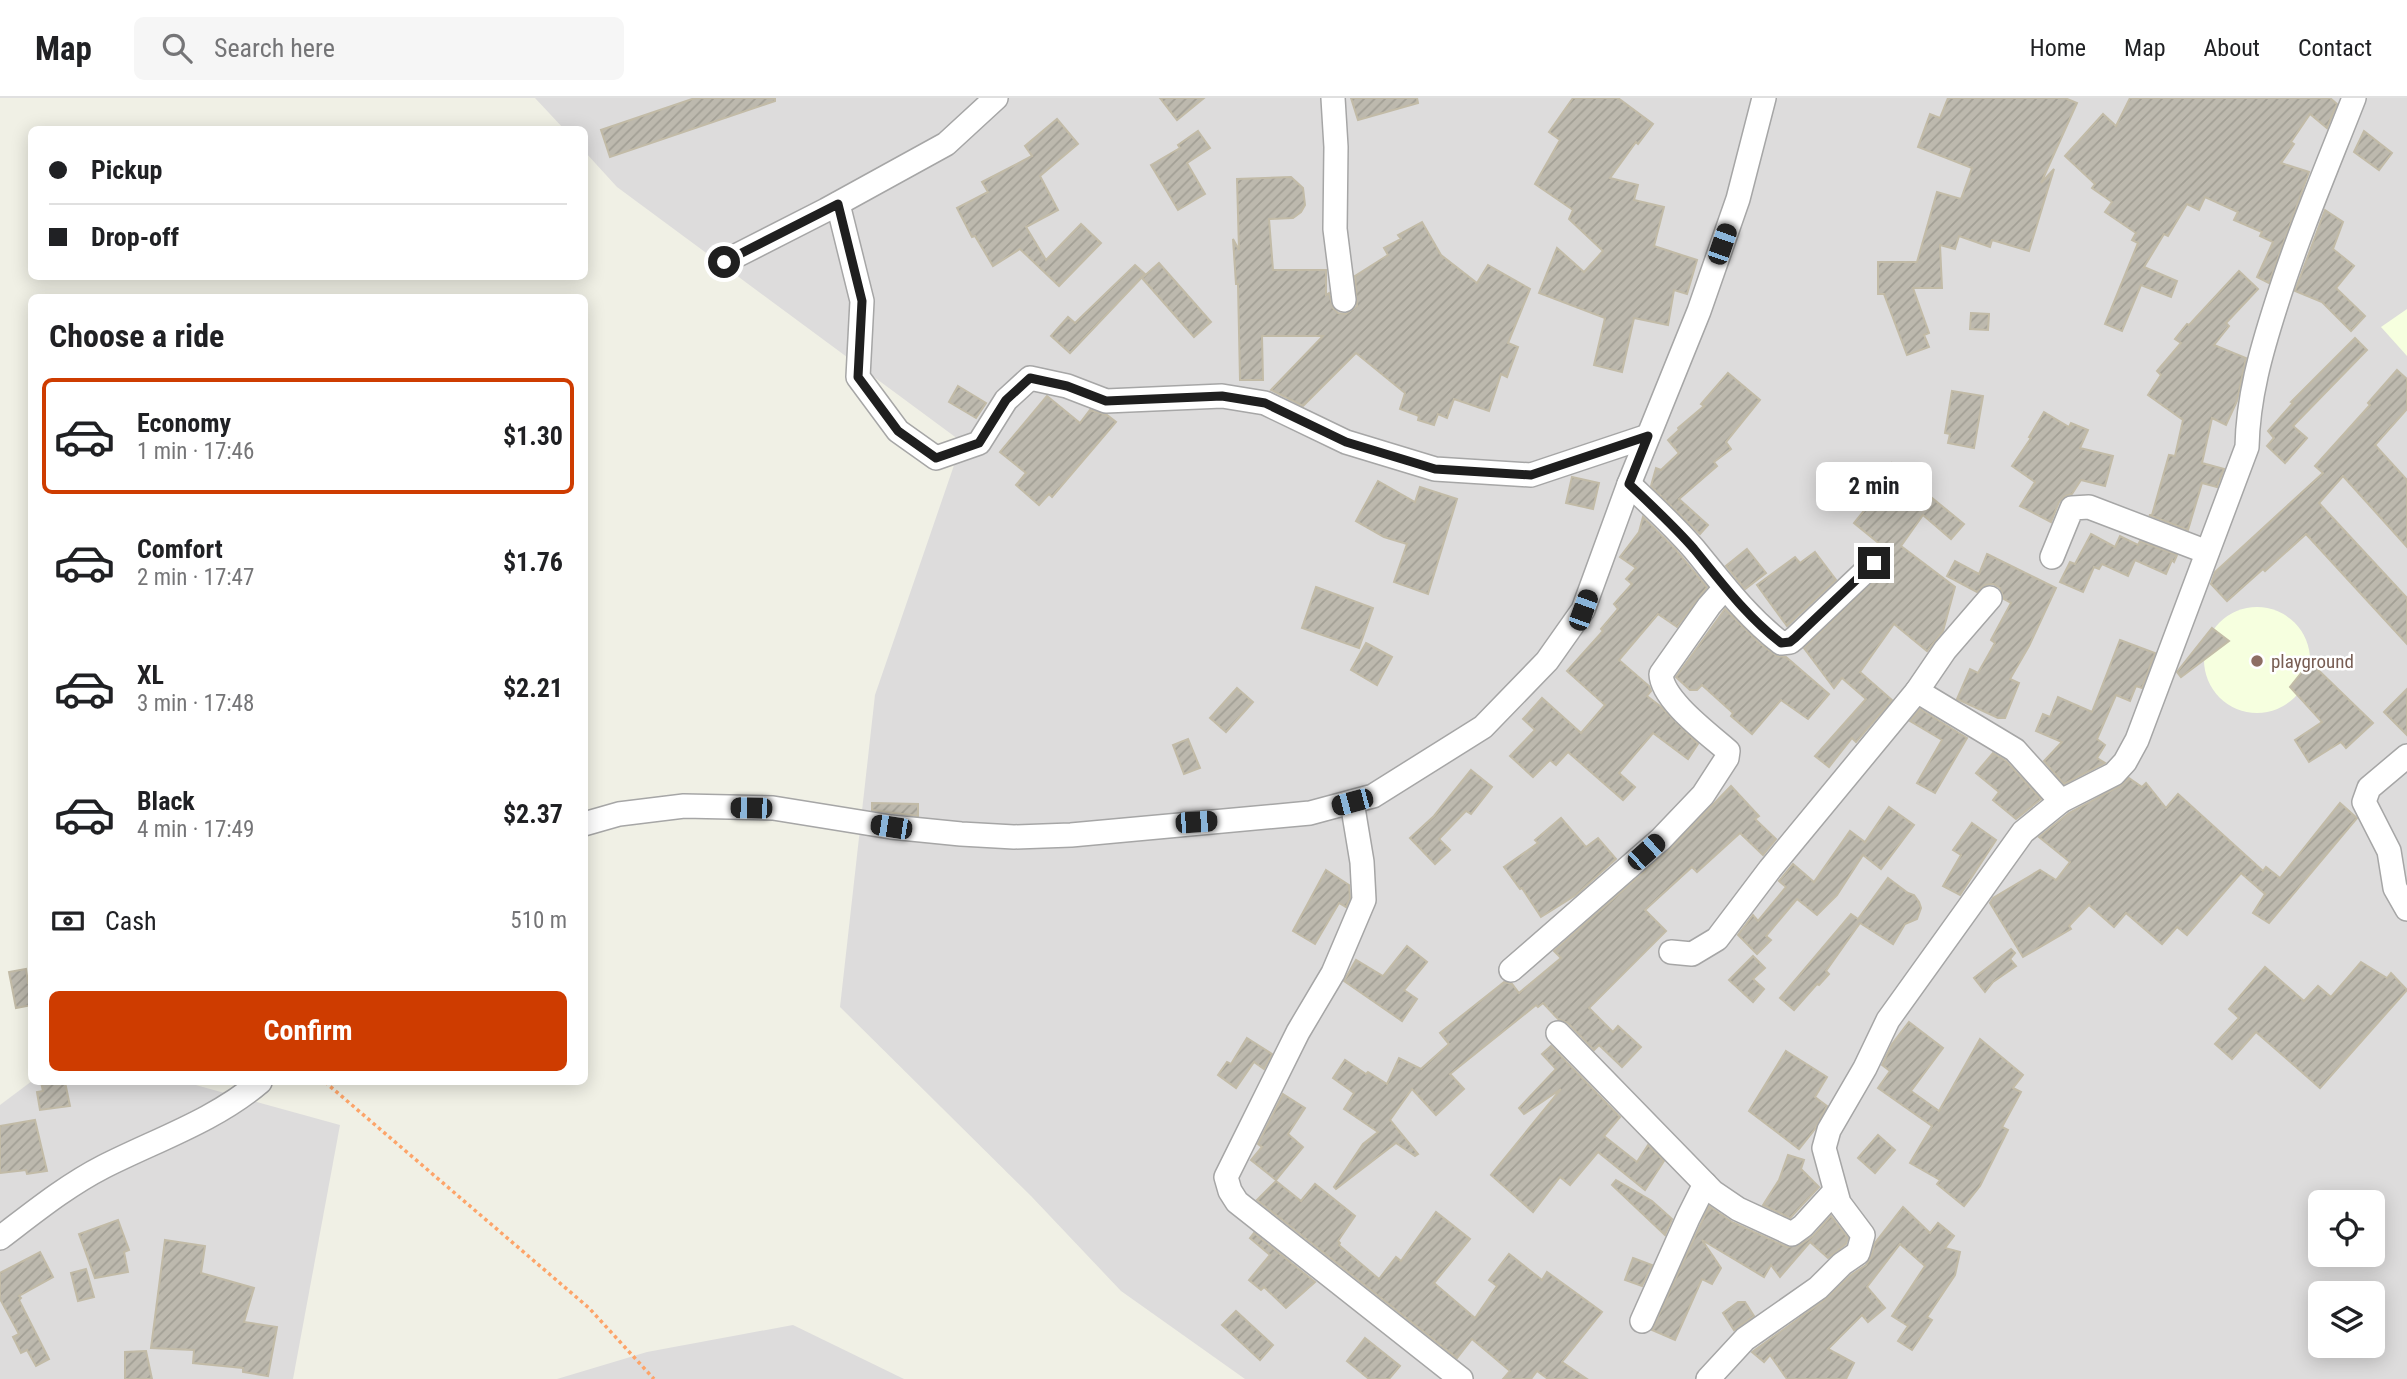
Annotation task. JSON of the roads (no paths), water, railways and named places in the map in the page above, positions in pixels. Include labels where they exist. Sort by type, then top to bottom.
[{"type":"street","points":[[724,262],[838,204],[946,144],[996,98]]},
{"type":"street","points":[[1333,98],[1336,147],[1335,229],[1344,300]]},
{"type":"street","points":[[588,823],[619,814],[684,806],[773,808],[891,827],[1014,837],[1072,835],[1310,813],[1373,796],[1483,727],[1547,661],[1583,610],[1629,484],[1699,311],[1738,199],[1764,98]]},
{"type":"street","points":[[1708,1379],[1745,1339],[1818,1288],[1842,1264],[1858,1253],[1863,1235],[1839,1203],[1824,1149],[1829,1130],[1860,1079],[1888,1020],[2023,832],[2061,801],[2114,774],[2125,762],[2137,740],[2247,447],[2250,396],[2260,355],[2290,261],[2354,98]]},
{"type":"street","points":[[838,204],[862,301],[858,377],[898,431],[936,458],[979,443],[1006,400],[1030,378],[1067,386],[1106,401],[1222,396],[1265,403],[1346,442],[1435,469],[1531,475],[1648,436]]},
{"type":"street","points":[[1629,484],[1693,548],[1724,589],[1757,625],[1781,643],[1790,642],[1874,563]]},
{"type":"street","points":[[2052,557],[2072,508],[2089,507],[2207,552]]},
{"type":"street","points":[[1511,970],[1661,839],[1703,795],[1727,758],[1728,751],[1672,698],[1662,684],[1661,674],[1724,589]]},
{"type":"street","points":[[1671,952],[1692,954],[1717,939],[1770,869],[1917,691],[1945,650],[1990,598]]},
{"type":"street","points":[[1917,691],[2015,750],[2061,801]]},
{"type":"street","points":[[2407,756],[2369,788],[2364,802],[2389,851],[2395,888],[2407,909]]},
{"type":"street","points":[[1352,802],[1362,862],[1364,900],[1333,973],[1298,1032],[1226,1177],[1237,1202],[1461,1379]]},
{"type":"street","points":[[1558,1032],[1713,1192],[1738,1209],[1792,1234],[1803,1226],[1835,1191]]},
{"type":"street","points":[[2,1232],[100,1168],[217,1112],[256,1085]]},
{"type":"street","points":[[1642,1321],[1705,1184]]},
{"type":"place","name":"playground","points":[[2257,661]]}]
